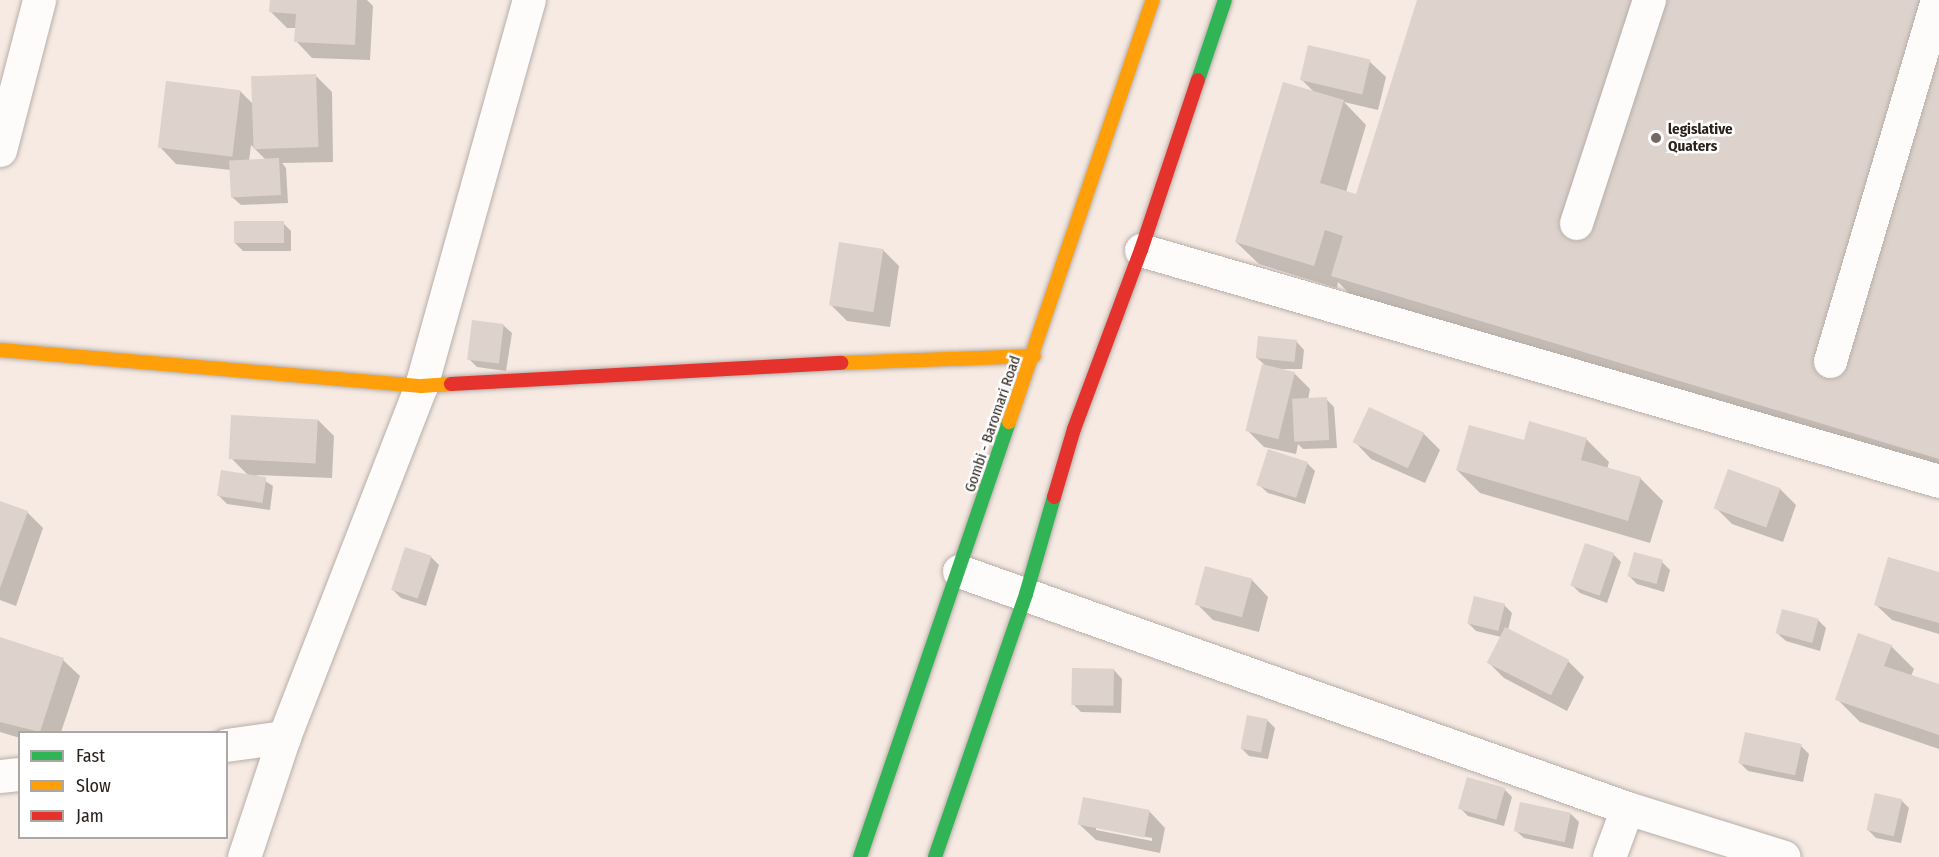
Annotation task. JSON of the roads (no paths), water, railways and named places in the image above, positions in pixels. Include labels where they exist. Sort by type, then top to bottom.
[{"type":"main road","name":"Gombi - Baromari Road","points":[[860,857],[1034,356],[1153,0]]},
{"type":"main road","points":[[935,857],[1026,594],[1074,429],[1141,250],[1225,0]]},
{"type":"main road","points":[[0,350],[422,386],[778,365],[1034,356]]},
{"type":"street","points":[[0,150],[39,0]]},
{"type":"street","points":[[243,857],[284,737],[422,386],[529,0]]},
{"type":"street","points":[[1576,223],[1649,0]]},
{"type":"street","points":[[1830,361],[1937,0]]},
{"type":"street","points":[[1141,250],[1939,482]]},
{"type":"street","points":[[959,571],[1627,808],[1784,857]]},
{"type":"street","points":[[228,745],[284,737]]},
{"type":"street","points":[[0,776],[18,774]]},
{"type":"street","points":[[1609,857],[1627,808]]},
{"type":"place","name":"legislative Quaters","points":[[1656,138]]}]
